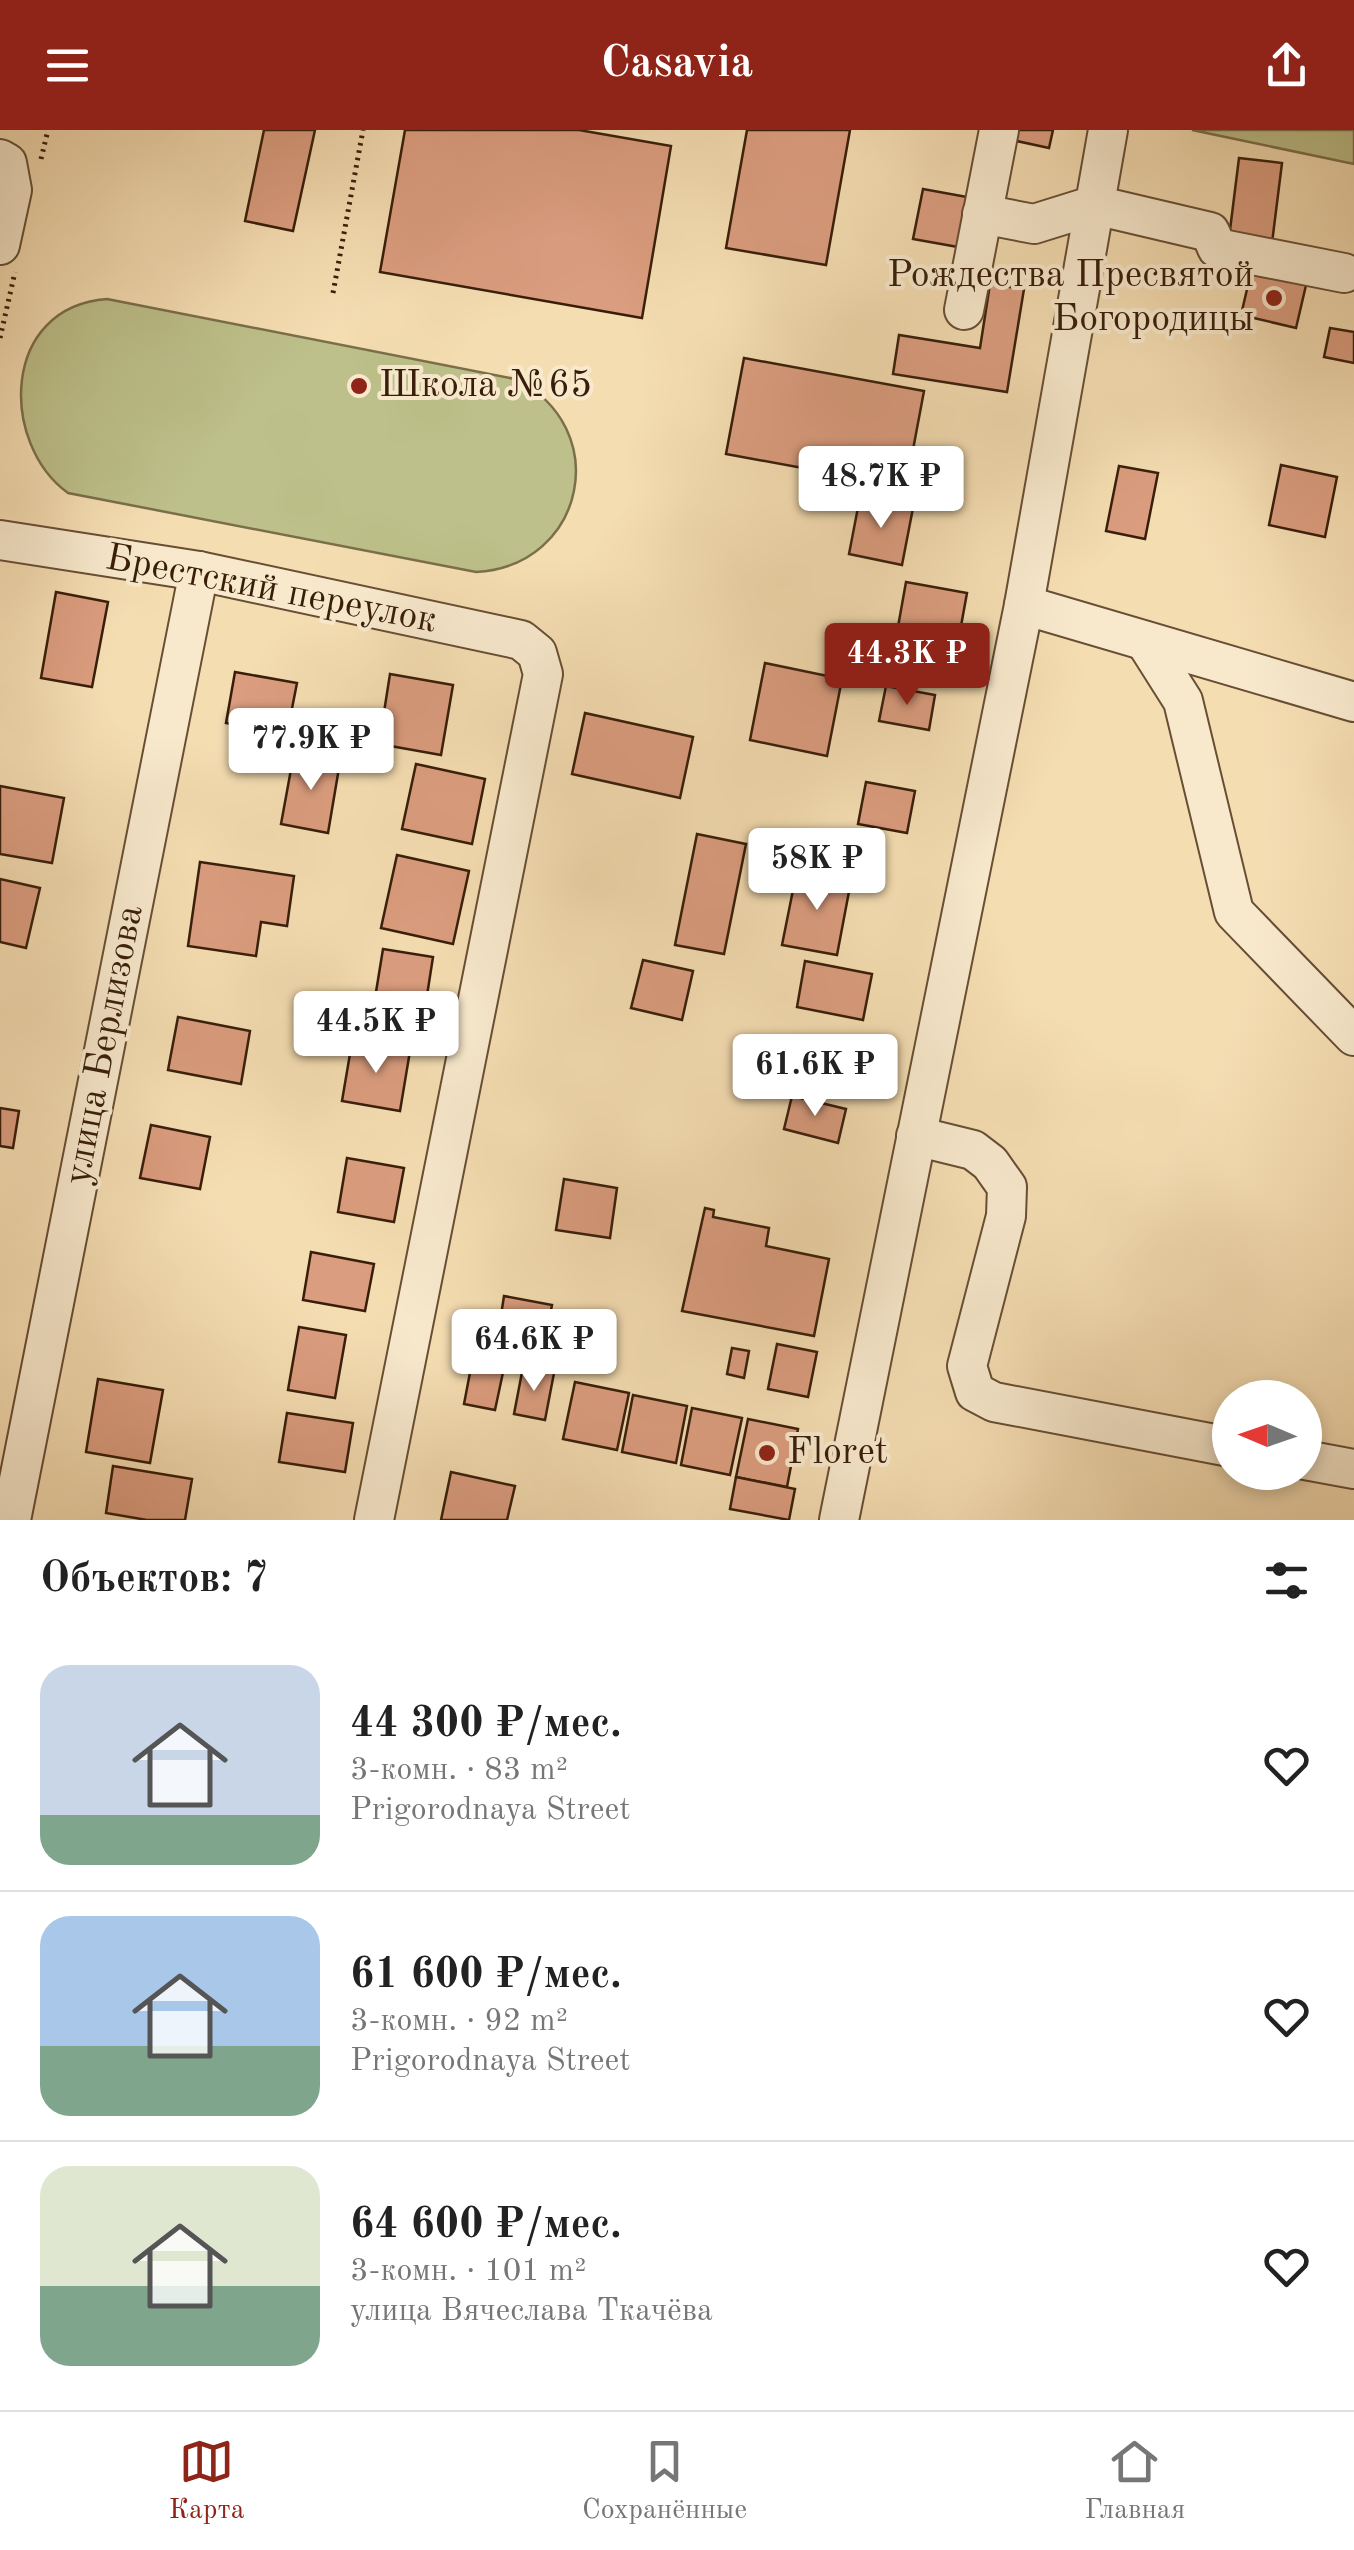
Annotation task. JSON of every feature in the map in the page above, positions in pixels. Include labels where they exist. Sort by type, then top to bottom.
[{"type":"street","points":[[964,310],[999,130]]},
{"type":"street","points":[[839,1520],[1024,606],[1108,130]]},
{"type":"street","points":[[0,159],[6,163],[12,190],[0,245]]},
{"type":"street","points":[[982,214],[1034,224],[1095,205],[1210,232],[1217,248],[1344,273]]},
{"type":"street","name":"Брестский переулок","points":[[0,540],[199,571],[521,640],[537,652],[543,674],[374,1520]]},
{"type":"street","name":"улица Берлизова","points":[[11,1520],[199,571]]},
{"type":"street","points":[[1024,606],[1354,702]]},
{"type":"street","points":[[1144,641],[1183,701],[1234,912],[1354,1036]]},
{"type":"street","points":[[916,1136],[974,1150],[990,1163],[1006,1187],[1006,1216],[968,1366],[975,1392],[994,1402],[1212,1444]]},
{"type":"street","points":[[1322,1463],[1354,1469]]},
{"type":"path","points":[[332,293],[363,130]]},
{"type":"green space","points":[[1192,130],[1354,130],[1354,164]]},
{"type":"green space","points":[[107,299],[515,379],[546,401],[566,429],[575,460],[574,491],[563,521],[542,546],[513,564],[476,572],[68,493],[46,471],[30,443],[22,412],[22,381],[30,351],[46,326],[72,308]]},
{"type":"building","points":[[264,130],[315,130],[293,231],[245,221]]},
{"type":"building","points":[[405,130],[579,130],[671,146],[642,318],[380,272]]},
{"type":"building","points":[[747,130],[850,130],[826,265],[726,248]]},
{"type":"building","points":[[1014,130],[1053,130],[1049,148],[1012,140]]},
{"type":"building","points":[[1239,158],[1282,163],[1272,243],[1229,238]]},
{"type":"building","points":[[923,189],[967,197],[958,247],[913,239]]},
{"type":"building","name":"Рождества Пресвятой Богородицы","points":[[1252,268],[1307,281],[1296,328],[1241,315]]},
{"type":"building","points":[[990,284],[1024,289],[1007,392],[893,374],[899,335],[980,348]]},
{"type":"building","points":[[1330,328],[1354,332],[1354,363],[1324,357]]},
{"type":"building","points":[[744,358],[924,391],[906,487],[726,454]]},
{"type":"building","points":[[1281,465],[1337,477],[1325,537],[1269,525]]},
{"type":"building","points":[[1119,466],[1158,473],[1145,539],[1106,531]]},
{"type":"building","points":[[860,497],[913,508],[902,565],[849,554]]},
{"type":"building","points":[[906,582],[967,593],[957,648],[896,638]]},
{"type":"building","points":[[56,592],[108,602],[92,687],[41,678]]},
{"type":"building","points":[[765,663],[842,679],[827,756],[750,740]]},
{"type":"building","points":[[235,672],[297,683],[287,734],[226,723]]},
{"type":"building","points":[[390,674],[453,685],[441,755],[379,744]]},
{"type":"building","points":[[886,686],[935,695],[929,730],[879,721]]},
{"type":"building","points":[[585,713],[693,737],[680,798],[572,774]]},
{"type":"building","points":[[294,753],[340,762],[328,833],[281,824]]},
{"type":"building","points":[[416,764],[485,779],[472,844],[402,829]]},
{"type":"building","points":[[866,782],[915,791],[907,833],[858,824]]},
{"type":"building","points":[[0,786],[64,798],[52,863],[0,854]]},
{"type":"building","points":[[697,834],[746,844],[724,954],[675,945]]},
{"type":"building","points":[[397,855],[469,871],[453,944],[381,928]]},
{"type":"building","points":[[200,862],[294,876],[287,926],[261,922],[256,956],[188,946]]},
{"type":"building","points":[[797,870],[851,881],[837,955],[782,945]]},
{"type":"building","points":[[0,879],[40,888],[26,948],[0,942]]},
{"type":"building","points":[[383,949],[433,957],[426,1002],[376,992]]},
{"type":"building","points":[[643,960],[693,971],[682,1020],[631,1008]]},
{"type":"building","points":[[805,961],[872,974],[863,1020],[797,1007]]},
{"type":"building","points":[[178,1017],[250,1031],[241,1084],[168,1070]]},
{"type":"building","points":[[352,1042],[410,1051],[400,1111],[342,1101]]},
{"type":"building","points":[[792,1096],[846,1109],[838,1143],[784,1129]]},
{"type":"building","points":[[0,1108],[19,1111],[13,1148],[0,1146]]},
{"type":"building","points":[[151,1125],[210,1137],[200,1189],[140,1178]]},
{"type":"building","points":[[347,1158],[404,1168],[394,1222],[338,1212]]},
{"type":"building","points":[[564,1179],[617,1188],[610,1238],[556,1230]]},
{"type":"building","points":[[705,1208],[714,1210],[713,1217],[769,1228],[766,1246],[829,1259],[814,1336],[682,1311]]},
{"type":"building","points":[[311,1252],[374,1264],[365,1311],[303,1300]]},
{"type":"building","points":[[504,1296],[552,1305],[546,1336],[499,1328]]},
{"type":"building","points":[[299,1327],[346,1335],[335,1398],[288,1390]]},
{"type":"building","points":[[777,1344],[817,1352],[808,1397],[768,1389]]},
{"type":"building","points":[[732,1348],[749,1351],[744,1378],[727,1374]]},
{"type":"building","points":[[473,1357],[505,1363],[495,1410],[464,1404]]},
{"type":"building","points":[[523,1367],[554,1373],[545,1420],[514,1414]]},
{"type":"building","points":[[98,1379],[163,1390],[150,1463],[86,1452]]},
{"type":"building","points":[[575,1382],[629,1393],[617,1450],[563,1439]]},
{"type":"building","points":[[633,1395],[687,1406],[676,1463],[622,1452]]},
{"type":"building","points":[[692,1408],[742,1418],[730,1475],[681,1465]]},
{"type":"building","points":[[287,1413],[353,1423],[345,1472],[279,1462]]},
{"type":"building","name":"Floret","points":[[748,1419],[798,1429],[787,1487],[736,1477]]},
{"type":"building","points":[[113,1466],[192,1479],[185,1520],[147,1520],[106,1513]]},
{"type":"building","points":[[451,1472],[515,1486],[507,1520],[441,1520]]},
{"type":"building","points":[[736,1477],[795,1489],[789,1520],[730,1509]]},
{"type":"place","name":"Рождества Пресвятой Богородицы","points":[[1274,298]]},
{"type":"place","name":"Школа №65","points":[[359,386]]},
{"type":"place","name":"Floret","points":[[767,1453]]}]
